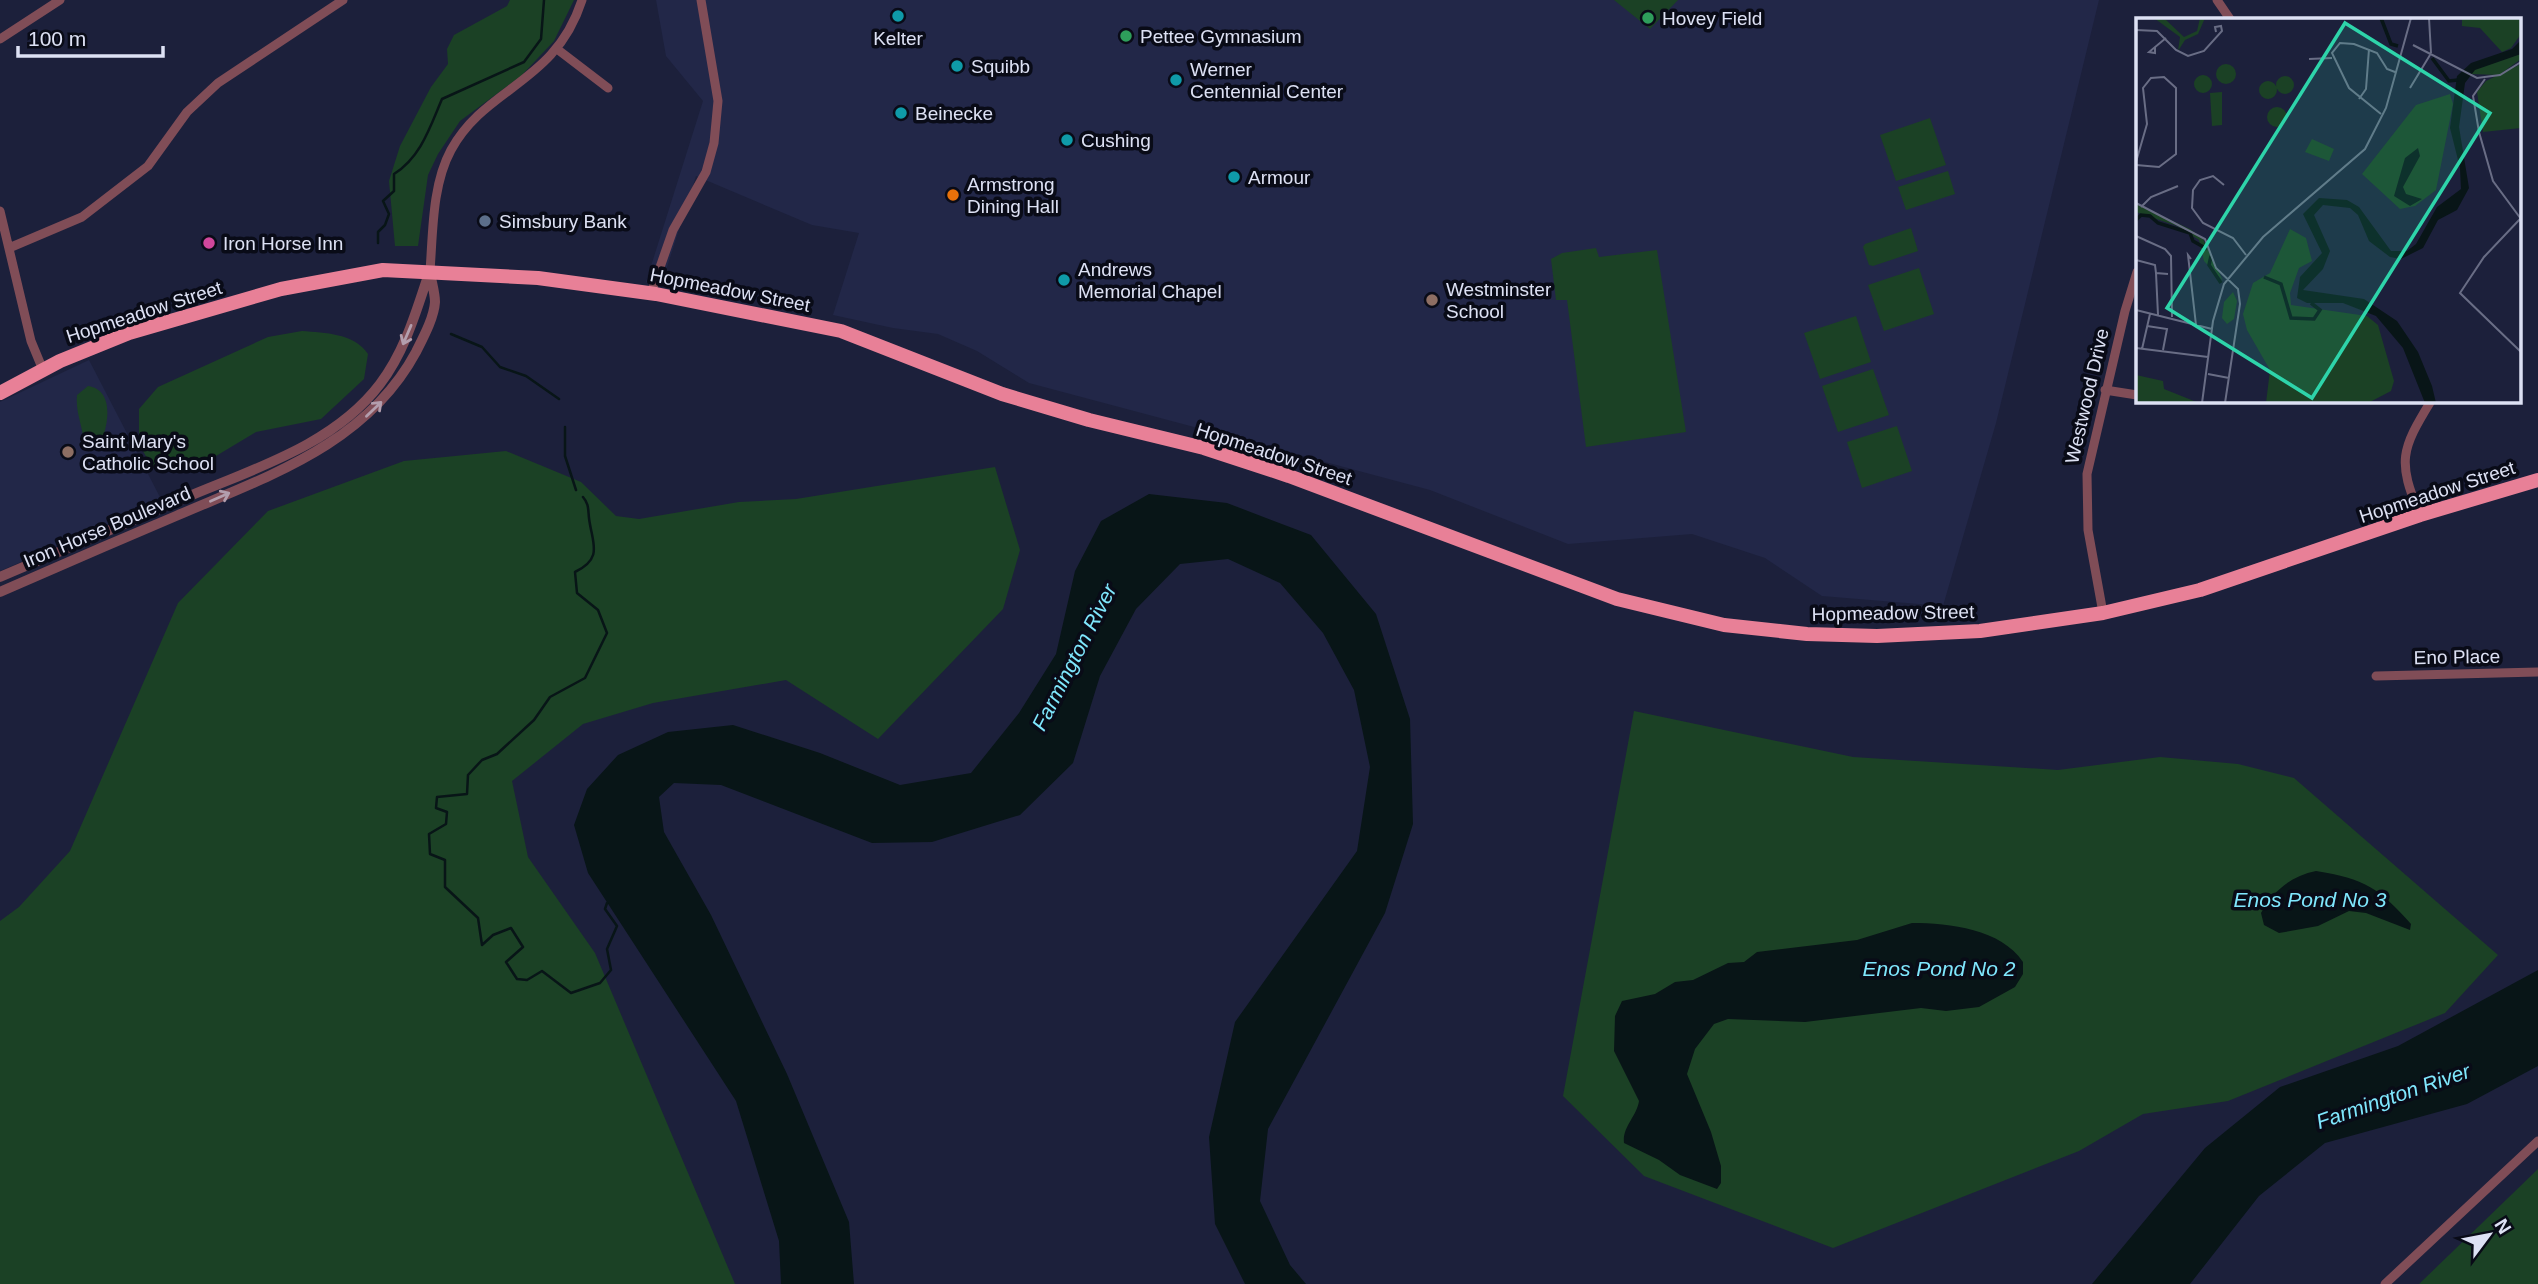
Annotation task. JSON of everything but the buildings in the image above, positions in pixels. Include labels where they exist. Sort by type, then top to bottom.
[{"type":"highway","name":"Hopmeadow Street","points":[[0,393],[43,370],[129,333],[281,289],[383,270],[538,278],[651,293],[841,331],[1002,394],[1089,420],[1204,449],[1290,476],[1617,599],[1724,625],[1807,634],[1877,636],[1980,631],[2103,614],[2200,590],[2420,515],[2538,480]]},
{"type":"street","points":[[0,39],[60,0]]},
{"type":"street","points":[[9,248],[82,217],[148,166],[187,112],[218,83],[343,0]]},
{"type":"street","points":[[430,271],[438,190],[450,152],[470,124],[526,81],[557,50],[569,32],[582,0]]},
{"type":"street","points":[[651,293],[673,230],[706,172],[714,143],[718,101],[701,0]]},
{"type":"street","points":[[2217,0],[2230,18]]},
{"type":"street","points":[[557,50],[608,88]]},
{"type":"street","points":[[0,211],[31,341],[43,370]]},
{"type":"street","name":"Iron Horse Boulevard","points":[[0,577],[283,456],[341,424],[380,384],[397,357],[408,335],[430,271]]},
{"type":"street","name":"Iron Horse Boulevard","points":[[0,592],[225,495],[320,450],[348,433],[383,401],[403,376],[423,339],[435,303],[430,271]]},
{"type":"street","name":"Westwood Drive","points":[[2103,614],[2086,504],[2089,456],[2136,276]]},
{"type":"street","points":[[2105,390],[2136,395]]},
{"type":"street","points":[[2420,515],[2407,481],[2405,448],[2430,402]]},
{"type":"street","name":"Eno Place","points":[[2376,676],[2538,672]]},
{"type":"street","points":[[2385,1284],[2538,1141]]},
{"type":"shaded area","name":"Westminster School","points":[[656,0],[2099,0],[1996,423],[1943,606],[1822,596],[1765,558],[1692,534],[1568,544],[1430,490],[1029,383],[977,351],[938,334],[893,328],[833,315],[859,233],[812,225],[696,176],[661,286],[646,282],[703,101],[666,56]]},
{"type":"shaded area","name":"Saint Mary's Catholic School","points":[[89,360],[162,501],[0,571],[0,402]]},
{"type":"green space","points":[[510,0],[574,0],[554,41],[521,76],[460,121],[438,154],[428,175],[418,246],[395,246],[389,181],[400,146],[431,87],[448,64],[447,49],[454,35],[507,6]]},
{"type":"green space","name":"Hovey Field","points":[[1614,0],[1678,0],[1650,29]]},
{"type":"green space","points":[[1930,118],[1946,165],[1896,181],[1880,135]]},
{"type":"green space","points":[[1948,171],[1955,194],[1906,210],[1898,187]]},
{"type":"green space","points":[[1911,228],[1918,251],[1869,265],[1863,247],[1865,244]]},
{"type":"green space","points":[[1596,248],[1599,257],[1657,250],[1686,432],[1586,447],[1567,300],[1556,300],[1551,259],[1562,253]]},
{"type":"green space","points":[[1919,268],[1934,314],[1884,331],[1868,285]]},
{"type":"green space","points":[[1856,316],[1871,362],[1820,379],[1804,333]]},
{"type":"green space","points":[[302,331],[338,335],[362,347],[368,354],[364,379],[321,419],[256,432],[196,468],[152,467],[139,444],[139,409],[158,387],[268,337]]},
{"type":"green space","points":[[1873,369],[1889,415],[1838,432],[1822,386]]},
{"type":"green space","points":[[88,386],[103,395],[107,420],[99,447],[84,450],[77,395]]},
{"type":"green space","points":[[1897,426],[1912,471],[1862,488],[1847,442]]},
{"type":"green space","points":[[506,451],[581,482],[616,516],[639,519],[739,502],[796,499],[995,467],[1020,550],[1003,609],[878,739],[786,680],[653,703],[583,724],[512,781],[528,857],[595,953],[735,1284],[0,1284],[0,921],[19,907],[70,851],[178,603],[268,511],[404,461]]},
{"type":"green space","points":[[1634,711],[1853,757],[2058,770],[2160,757],[2238,764],[2294,778],[2498,955],[2445,1013],[2228,1101],[2143,1114],[2079,1151],[1833,1248],[1644,1176],[1563,1096]]},
{"type":"green space","points":[[2538,1169],[2538,1284],[2419,1284]]},
{"type":"water","name":"Farmington River","points":[[1149,494],[1227,503],[1311,535],[1376,614],[1410,719],[1413,824],[1385,913],[1268,1129],[1260,1201],[1290,1265],[1306,1284],[1245,1284],[1215,1224],[1209,1137],[1235,1022],[1357,851],[1370,767],[1354,690],[1323,633],[1280,583],[1228,559],[1180,564],[1136,609],[1100,676],[1073,763],[1020,815],[932,842],[872,843],[721,785],[674,783],[659,797],[664,832],[711,915],[787,1074],[849,1222],[854,1284],[781,1284],[779,1241],[736,1101],[588,873],[574,825],[587,789],[618,755],[668,732],[733,725],[820,753],[900,785],[971,773],[1019,713],[1056,654],[1075,571],[1101,521]]},
{"type":"water","name":"Enos Pond No 3","points":[[2316,871],[2370,887],[2400,912],[2411,924],[2410,930],[2366,913],[2349,911],[2318,926],[2279,933],[2264,925],[2261,913],[2277,891],[2291,881]]},
{"type":"water","name":"Enos Pond No 2","points":[[1912,923],[1942,924],[1988,935],[2002,942],[2023,962],[2023,974],[2015,987],[1979,1007],[1946,1011],[1921,1008],[1805,1022],[1728,1019],[1714,1024],[1695,1049],[1687,1074],[1711,1132],[1721,1166],[1721,1183],[1717,1189],[1680,1175],[1659,1160],[1624,1143],[1625,1132],[1639,1101],[1614,1051],[1615,1016],[1622,1001],[1655,994],[1675,982],[1693,980],[1728,963],[1744,962],[1757,952],[1857,940]]},
{"type":"water","name":"Farmington River","points":[[2538,970],[2538,1066],[2467,1104],[2325,1143],[2259,1196],[2190,1284],[2092,1284],[2205,1148],[2280,1087],[2398,1046]]},
{"type":"waterway","points":[[378,243],[378,232],[385,225],[389,214],[383,201],[394,191],[394,174],[418,150],[442,99],[524,62],[541,39],[544,0]]},
{"type":"waterway","points":[[451,334],[482,347],[500,367],[526,376],[559,399]]},
{"type":"waterway","points":[[565,427],[565,456],[576,490]]},
{"type":"waterway","points":[[583,497],[588,507],[594,549],[590,561],[575,572],[577,593],[598,610],[607,633],[585,678],[550,697],[534,720],[497,754],[482,760],[468,775],[467,794],[437,797],[436,808],[447,812],[446,824],[429,834],[430,854],[445,860],[445,887],[478,918],[482,945],[493,935],[511,928],[523,947],[506,962],[517,979],[527,980],[542,971],[571,993],[600,983],[611,970],[607,949],[617,926],[605,909],[607,903]]},
{"type":"place","name":"Kelter","points":[[898,16]]},
{"type":"place","name":"Hovey Field","points":[[1648,18]]},
{"type":"place","name":"Pettee Gymnasium","points":[[1126,36]]},
{"type":"place","name":"Squibb","points":[[957,66]]},
{"type":"place","name":"Werner Centennial Center","points":[[1176,80]]},
{"type":"place","name":"Beinecke","points":[[901,113]]},
{"type":"place","name":"Cushing","points":[[1067,140]]},
{"type":"place","name":"Armour","points":[[1234,177]]},
{"type":"place","name":"Armstrong Dining Hall","points":[[953,195]]},
{"type":"place","name":"Simsbury Bank","points":[[485,221]]},
{"type":"place","name":"Iron Horse Inn","points":[[209,243]]},
{"type":"place","name":"Andrews Memorial Chapel","points":[[1064,280]]},
{"type":"place","name":"Westminster School","points":[[1432,300]]},
{"type":"place","name":"Saint Mary's Catholic School","points":[[68,452]]}]
